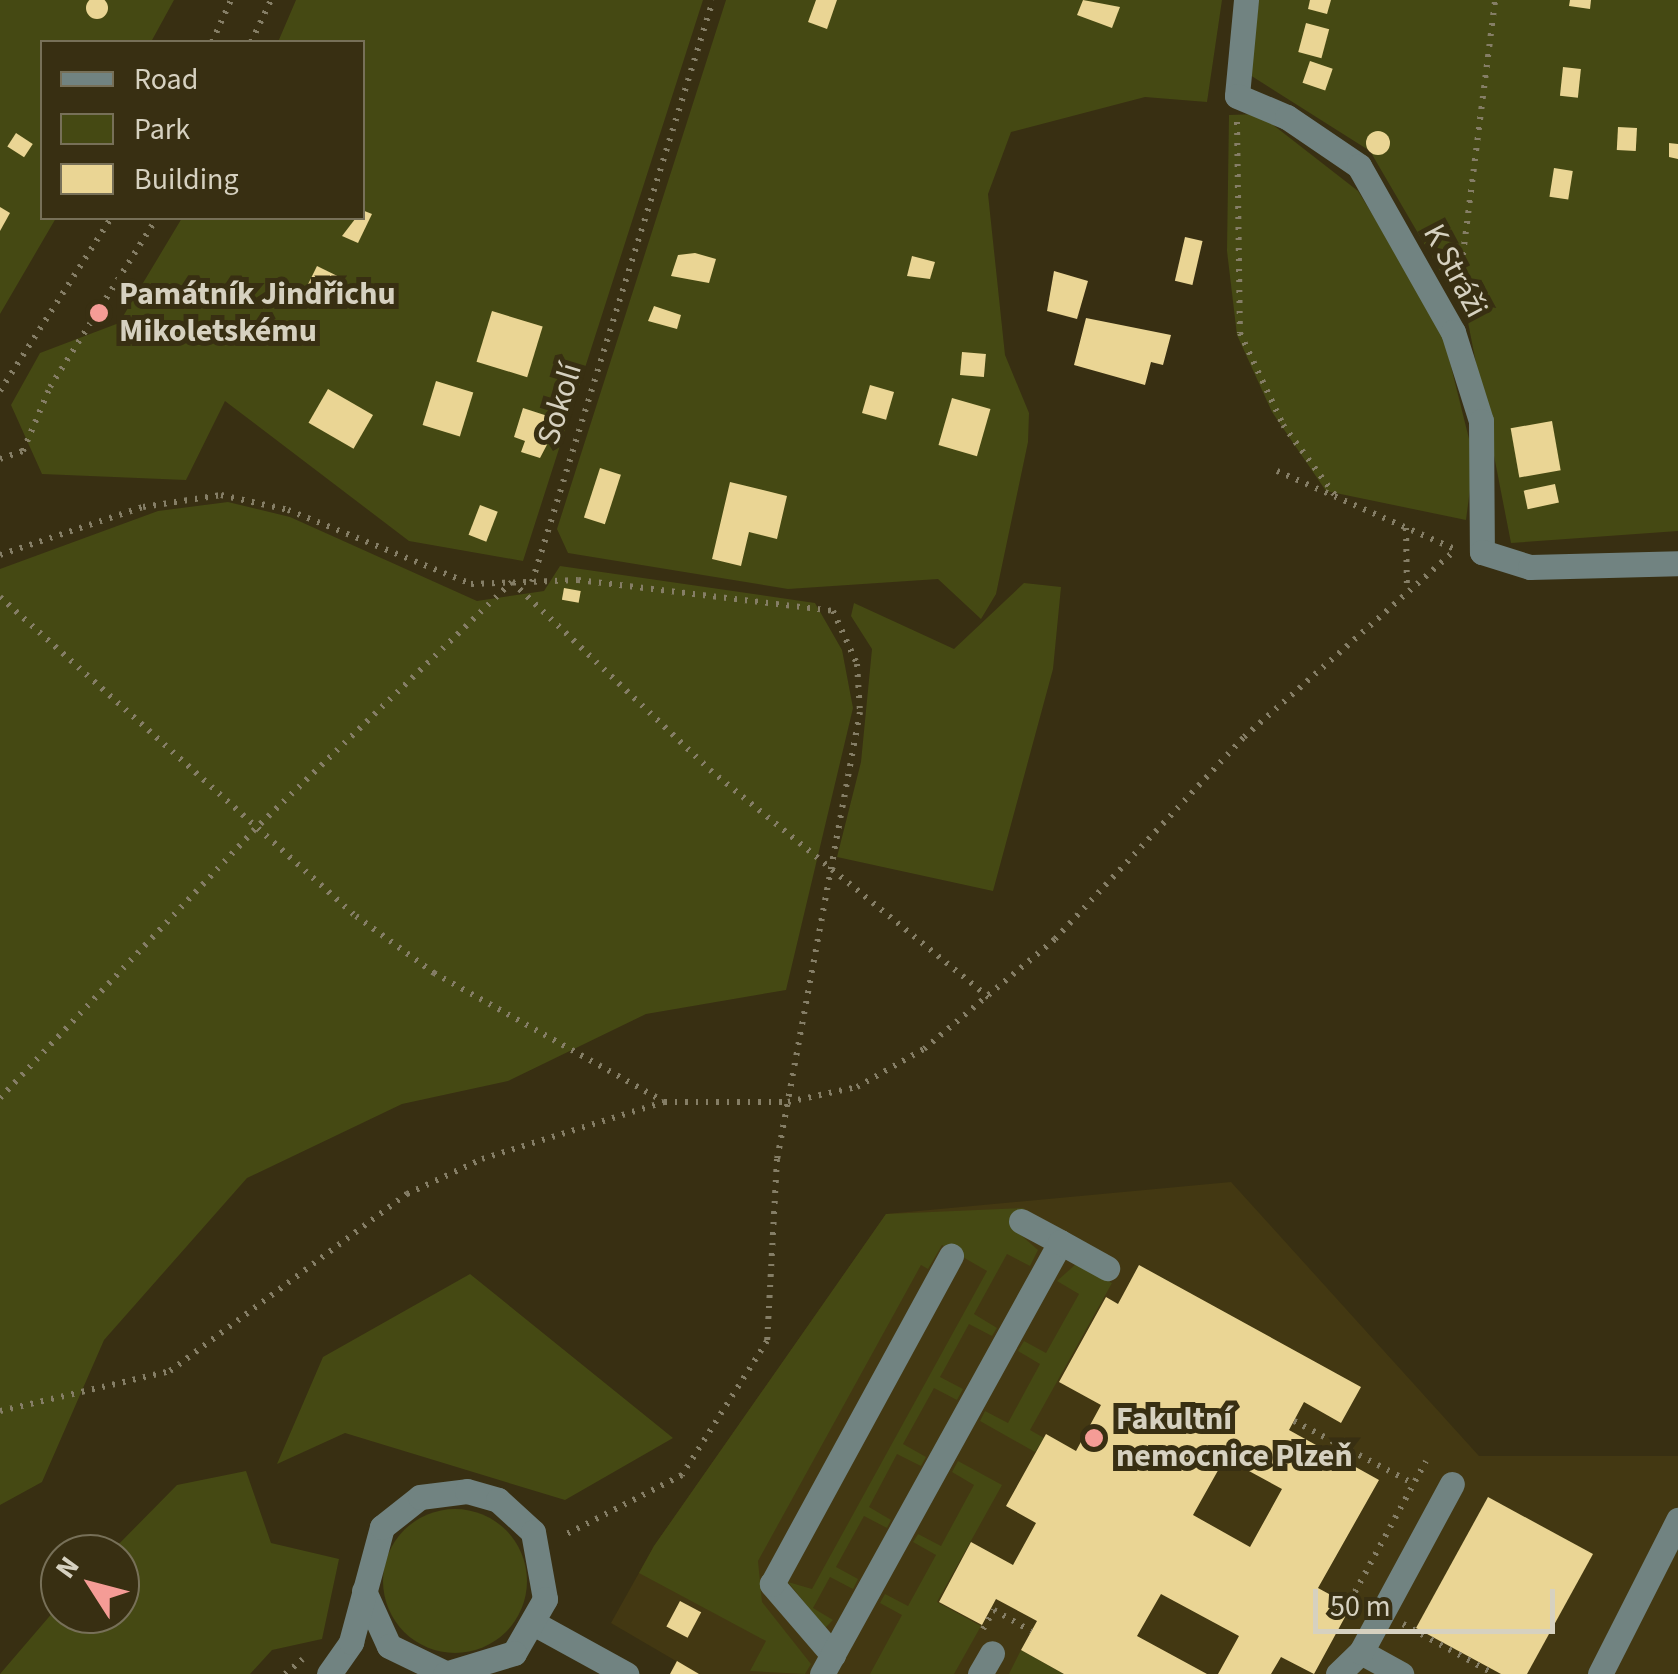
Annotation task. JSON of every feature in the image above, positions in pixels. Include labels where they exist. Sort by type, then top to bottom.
[{"type":"street","points":[[1237,96],[1246,0]]},
{"type":"street","name":"K Stráži","points":[[1237,96],[1288,117],[1359,166],[1453,332],[1481,421],[1482,552]]},
{"type":"street","points":[[1482,552],[1530,567],[1678,563]]},
{"type":"street","points":[[1021,1221],[1107,1268]]},
{"type":"street","points":[[951,1256],[772,1584],[827,1665],[1060,1242]]},
{"type":"street","points":[[1338,1674],[1360,1652],[1452,1484]]},
{"type":"street","points":[[330,1674],[351,1642],[363,1586],[382,1526],[435,1492],[498,1500],[540,1547],[547,1586],[537,1625],[499,1663],[446,1674],[388,1646],[363,1586]]},
{"type":"street","points":[[1600,1674],[1678,1520]]},
{"type":"street","points":[[537,1625],[626,1674]]},
{"type":"street","points":[[1360,1652],[1401,1674]]},
{"type":"path","points":[[213,40],[231,0]]},
{"type":"path","points":[[252,40],[272,0]]},
{"type":"path","name":"Sokolí","points":[[532,582],[713,0]]},
{"type":"path","points":[[1453,332],[1495,0]]},
{"type":"path","points":[[1237,96],[1240,333],[1283,424],[1337,498]]},
{"type":"path","points":[[0,391],[110,220]]},
{"type":"path","points":[[0,459],[24,452],[50,387],[157,220]]},
{"type":"path","points":[[1278,471],[1455,550],[1482,552]]},
{"type":"path","points":[[0,555],[143,507],[221,495],[288,510],[472,584],[532,582],[833,611],[857,664],[860,712],[826,867],[768,1227],[767,1341],[682,1475],[540,1547]]},
{"type":"path","points":[[1406,528],[1407,590]]},
{"type":"path","points":[[0,1411],[170,1370],[244,1324],[407,1194],[482,1159],[664,1102],[788,1102],[856,1087],[991,999],[1244,738],[1455,550]]},
{"type":"path","points":[[0,1098],[252,831],[512,582]]},
{"type":"path","points":[[512,582],[622,691],[826,867],[991,999]]},
{"type":"path","points":[[0,597],[252,831],[434,974],[664,1102]]},
{"type":"path","points":[[1294,1420],[1414,1484]]},
{"type":"path","points":[[1350,1601],[1426,1461]]},
{"type":"path","points":[[1355,1590],[1494,1674]]},
{"type":"shaded area","name":"Fakultní nemocnice Plzeň","points":[[1231,1182],[1479,1456],[1678,1456],[1678,1674],[670,1674],[676,1661],[611,1623],[654,1546],[886,1214]]},
{"type":"green space","points":[[0,0],[174,0],[152,40],[40,40],[40,220],[55,220],[0,314]]},
{"type":"green space","points":[[296,0],[703,0],[523,561],[409,541],[225,401],[186,480],[42,474],[11,405],[40,353],[119,323],[181,220],[365,220],[365,40],[279,40]]},
{"type":"green space","points":[[726,0],[1222,0],[1207,102],[1145,97],[1011,132],[988,194],[1005,355],[1029,413],[1028,442],[996,594],[981,619],[938,579],[788,589],[568,553],[557,529]]},
{"type":"green space","points":[[1259,0],[1678,0],[1678,531],[1511,543],[1467,317],[1370,151],[1250,75]]},
{"type":"green space","points":[[1259,114],[1358,191],[1441,326],[1474,459],[1466,520],[1326,491],[1272,412],[1237,335],[1227,251],[1229,115]]},
{"type":"green space","points":[[228,502],[290,517],[477,601],[544,591],[560,566],[815,603],[842,650],[853,708],[786,990],[646,1014],[508,1081],[402,1104],[247,1178],[104,1340],[42,1482],[0,1505],[0,569],[158,511]]},
{"type":"green space","points":[[1024,583],[1061,587],[1053,669],[993,891],[837,857],[861,762],[872,649],[851,616],[854,603],[954,649]]},
{"type":"green space","points":[[1024,1208],[1013,1228],[1038,1250],[1030,1266],[1007,1254],[974,1314],[997,1328],[992,1336],[969,1324],[940,1377],[963,1389],[957,1400],[934,1388],[903,1444],[926,1457],[921,1466],[897,1454],[869,1507],[891,1520],[887,1528],[864,1516],[836,1567],[858,1579],[853,1589],[830,1577],[813,1608],[833,1620],[825,1628],[788,1582],[812,1589],[987,1271],[942,1245],[928,1269],[921,1265],[758,1561],[762,1602],[811,1664],[805,1674],[750,1671],[766,1641],[639,1573],[654,1546],[886,1214]]},
{"type":"green space","points":[[1076,1264],[1112,1283],[1030,1430],[1044,1438],[1035,1452],[980,1421],[985,1411],[1008,1423],[1040,1364],[1018,1351],[1024,1341],[1046,1353],[1079,1294],[1057,1281]]},
{"type":"green space","points":[[470,1274],[673,1438],[565,1500],[345,1433],[277,1464],[323,1357]]},
{"type":"green space","points":[[958,1461],[1002,1485],[937,1602],[981,1626],[954,1674],[870,1674],[902,1615],[880,1603],[885,1594],[908,1606],[936,1555],[913,1542],[918,1534],[941,1546],[974,1485],[952,1472]]},
{"type":"green space","points":[[246,1471],[271,1543],[339,1559],[322,1639],[272,1650],[250,1674],[0,1674],[40,1627],[40,1634],[140,1634],[140,1534],[129,1534],[177,1485]]},
{"type":"green space","points":[[455,1509],[482,1515],[506,1530],[521,1554],[527,1581],[521,1608],[506,1632],[482,1647],[455,1653],[428,1647],[404,1632],[389,1608],[383,1581],[389,1554],[404,1530],[428,1515]]},
{"type":"green space","points":[[1021,1650],[1064,1674],[1009,1674]]},
{"type":"building","points":[[103,-1],[107,4],[105,16],[89,16],[89,0]]},
{"type":"building","points":[[816,0],[837,0],[827,29],[808,22]]},
{"type":"building","points":[[1083,0],[1120,7],[1112,28],[1077,15]]},
{"type":"building","points":[[1310,0],[1331,0],[1327,14],[1308,9]]},
{"type":"building","points":[[1570,0],[1591,0],[1590,9],[1569,6]]},
{"type":"building","points":[[1306,23],[1329,29],[1321,58],[1298,52]]},
{"type":"building","points":[[1310,61],[1333,69],[1325,91],[1303,83]]},
{"type":"building","points":[[1563,67],[1581,69],[1578,98],[1560,96]]},
{"type":"building","points":[[1618,127],[1637,128],[1636,151],[1617,150]]},
{"type":"building","points":[[1378,131],[1387,134],[1387,152],[1378,155],[1369,152],[1366,143],[1369,134]]},
{"type":"building","points":[[16,133],[33,144],[24,157],[7,146]]},
{"type":"building","points":[[1669,143],[1678,144],[1678,159],[1669,157]]},
{"type":"building","points":[[1554,168],[1573,171],[1568,200],[1549,197]]},
{"type":"building","points":[[0,207],[10,213],[0,231]]},
{"type":"building","points":[[365,211],[372,214],[358,243],[342,236],[354,220],[365,220]]},
{"type":"building","points":[[1185,237],[1203,241],[1192,285],[1175,281]]},
{"type":"building","points":[[695,253],[716,259],[709,283],[671,276],[678,255]]},
{"type":"building","points":[[912,256],[935,262],[930,279],[907,276]]},
{"type":"building","points":[[317,266],[339,277],[330,296],[308,285]]},
{"type":"building","points":[[1054,271],[1088,281],[1077,319],[1047,311]]},
{"type":"building","points":[[654,306],[681,315],[677,329],[648,321]]},
{"type":"building","points":[[492,311],[543,326],[527,377],[477,362]]},
{"type":"building","points":[[1086,318],[1171,335],[1163,365],[1151,362],[1145,385],[1074,365]]},
{"type":"building","points":[[962,352],[986,354],[984,377],[960,375]]},
{"type":"building","points":[[436,381],[473,392],[460,436],[423,425]]},
{"type":"building","points":[[870,385],[894,392],[886,420],[862,413]]},
{"type":"building","points":[[328,389],[373,415],[354,449],[308,423]]},
{"type":"building","points":[[952,398],[990,409],[977,456],[938,445]]},
{"type":"building","points":[[523,408],[560,420],[540,458],[521,452],[525,441],[514,437]]},
{"type":"building","points":[[1552,421],[1561,470],[1519,478],[1511,428]]},
{"type":"building","points":[[600,468],[621,475],[605,524],[584,517]]},
{"type":"building","points":[[730,482],[787,496],[777,539],[749,532],[741,566],[712,559]]},
{"type":"building","points":[[1555,484],[1559,503],[1528,509],[1524,491]]},
{"type":"building","points":[[480,505],[498,512],[486,542],[469,535]]},
{"type":"building","points":[[564,588],[581,591],[579,603],[562,600]]},
{"type":"building","points":[[1139,1265],[1361,1387],[1341,1423],[1304,1402],[1289,1430],[1379,1480],[1318,1588],[1351,1606],[1314,1674],[1281,1657],[1271,1674],[1218,1674],[1239,1636],[1161,1594],[1137,1636],[1207,1674],[1064,1674],[1021,1650],[1037,1621],[996,1599],[982,1625],[939,1602],[971,1542],[1013,1565],[1036,1523],[1006,1506],[1046,1434],[1076,1451],[1101,1405],[1059,1382],[1106,1297],[1118,1304]],"holes":[[[1225,1458],[1282,1489],[1250,1547],[1193,1515]]]},
{"type":"building","points":[[1488,1497],[1593,1554],[1527,1674],[1501,1674],[1416,1628]]},
{"type":"building","points":[[680,1601],[701,1612],[688,1638],[666,1627]]},
{"type":"building","points":[[677,1661],[699,1674],[670,1674]]},
{"type":"place","name":"Památník Jindřichu Mikoletskému","points":[[99,313]]},
{"type":"place","name":"Fakultní nemocnice Plzeň","points":[[1094,1438]]}]
